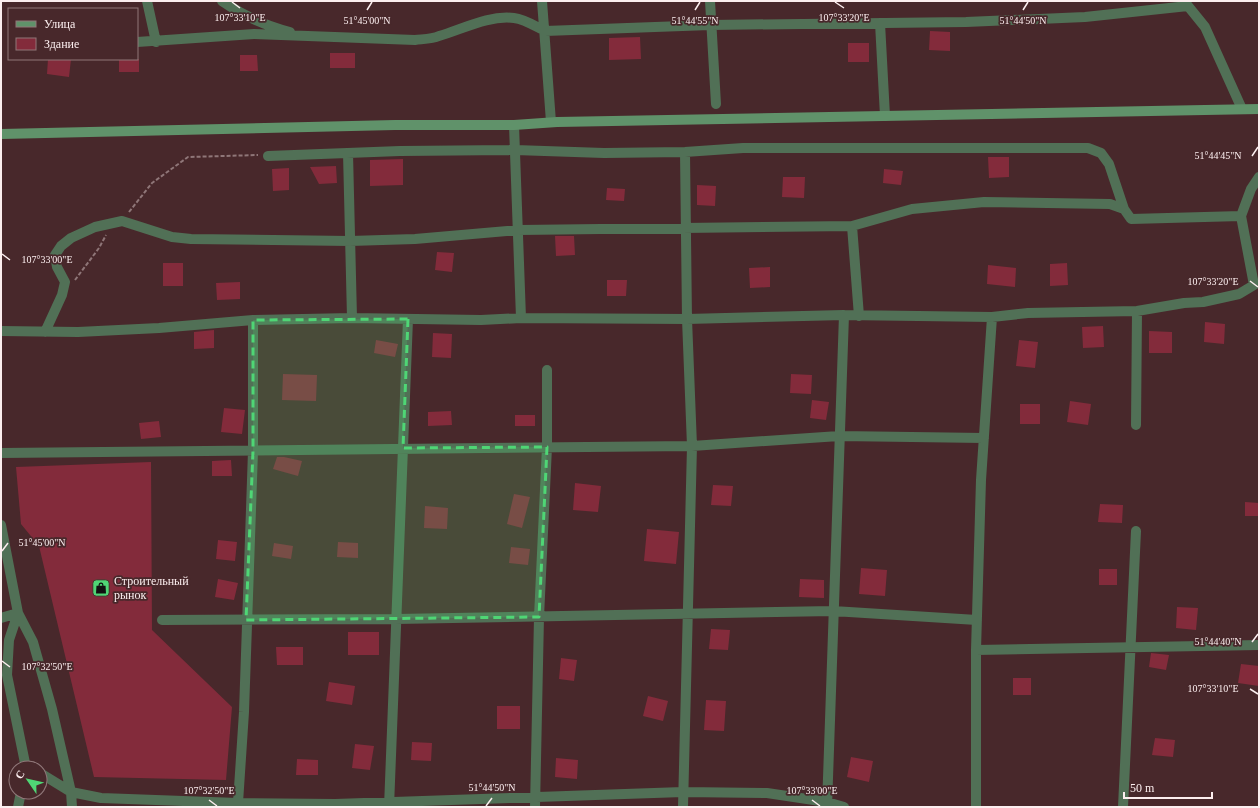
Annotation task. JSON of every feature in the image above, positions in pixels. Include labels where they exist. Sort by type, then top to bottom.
[{"type":"street","points":[[147,1],[156,42]]},
{"type":"street","points":[[222,1],[239,13],[268,27],[310,37]]},
{"type":"street","points":[[542,1],[551,122]]},
{"type":"street","points":[[710,1],[710,25],[716,104]]},
{"type":"street","points":[[138,42],[156,42],[254,34],[415,40],[438,37],[464,26],[490,20],[514,18],[545,31],[710,25],[966,22],[1084,17],[1186,4],[1205,27],[1242,109]]},
{"type":"street","points":[[880,23],[885,116]]},
{"type":"street","points":[[1,134],[1259,109]]},
{"type":"street","points":[[514,125],[522,318]]},
{"type":"street","points":[[268,156],[516,150],[604,153],[685,152],[759,148],[1088,148],[1101,153],[1109,164],[1124,209],[1131,219],[1241,216]]},
{"type":"street","points":[[682,807],[692,446],[687,319],[685,152]]},
{"type":"street","points":[[348,153],[352,318]]},
{"type":"street","points":[[1,331],[45,332],[159,328],[253,320],[352,318],[482,320],[522,318],[687,319],[844,315],[992,317],[1028,313],[1137,311],[1184,303],[1203,302],[1239,294],[1254,286],[1241,216],[1251,189],[1259,177]]},
{"type":"street","points":[[45,332],[62,295],[65,282],[57,267],[55,255],[61,246],[71,238],[95,228],[122,221],[172,237],[191,239],[350,241],[415,239],[519,230],[852,226],[912,209],[984,202],[1110,204],[1124,209]]},
{"type":"street","points":[[852,226],[859,316]]},
{"type":"street","points":[[1136,425],[1137,311]]},
{"type":"street","points":[[827,805],[844,315]]},
{"type":"street","points":[[976,807],[976,650],[984,438],[992,317]]},
{"type":"street","points":[[389,805],[408,319]]},
{"type":"street","points":[[238,803],[244,712],[253,451],[253,320]]},
{"type":"street","points":[[535,803],[539,617],[547,447],[547,370]]},
{"type":"street","points":[[1,453],[692,446],[839,436],[984,438]]},
{"type":"street","points":[[1,525],[18,613],[33,642],[52,709],[71,792],[72,807]]},
{"type":"street","points":[[1123,807],[1136,531]]},
{"type":"street","points":[[162,620],[396,619],[833,611],[977,620]]},
{"type":"street","points":[[1,618],[18,613]]},
{"type":"street","points":[[18,613],[9,640],[7,675],[26,760]]},
{"type":"street","points":[[976,650],[1259,645]]},
{"type":"street","points":[[48,778],[71,792],[101,798],[238,803],[389,805],[535,803],[683,792],[767,793],[844,807]]},
{"type":"path","points":[[62,295],[99,248],[109,230],[122,221],[152,183],[188,157],[268,156]]},
{"type":"highlighted area","points":[[408,319],[403,448],[547,447],[539,617],[246,620],[253,451],[253,320]]},
{"type":"building","points":[[930,31],[950,32],[950,51],[929,50]]},
{"type":"building","points":[[640,37],[641,59],[609,60],[609,38]]},
{"type":"building","points":[[848,43],[869,43],[869,62],[848,62]]},
{"type":"building","points":[[330,53],[355,53],[355,68],[330,68]]},
{"type":"building","points":[[240,55],[257,55],[258,71],[240,71]]},
{"type":"building","points":[[139,59],[139,72],[119,72],[119,60]]},
{"type":"building","points":[[48,60],[71,60],[69,77],[47,74]]},
{"type":"building","points":[[988,157],[1009,157],[1009,177],[989,178]]},
{"type":"building","points":[[403,159],[403,185],[370,186],[370,160]]},
{"type":"building","points":[[336,166],[337,183],[319,184],[310,167]]},
{"type":"building","points":[[289,168],[289,190],[273,191],[272,169]]},
{"type":"building","points":[[884,169],[903,171],[901,185],[883,183]]},
{"type":"building","points":[[783,177],[805,177],[804,198],[782,197]]},
{"type":"building","points":[[697,185],[716,186],[715,206],[697,205]]},
{"type":"building","points":[[607,188],[625,189],[624,201],[606,200]]},
{"type":"building","points":[[555,236],[574,236],[575,255],[556,256]]},
{"type":"building","points":[[437,252],[454,253],[452,272],[435,270]]},
{"type":"building","points":[[163,263],[183,263],[183,286],[163,286]]},
{"type":"building","points":[[1067,263],[1068,285],[1050,286],[1050,264]]},
{"type":"building","points":[[988,265],[1016,268],[1015,287],[987,284]]},
{"type":"building","points":[[770,267],[770,287],[750,288],[749,268]]},
{"type":"building","points":[[607,280],[627,280],[626,296],[607,296]]},
{"type":"building","points":[[240,282],[240,299],[217,300],[216,283]]},
{"type":"building","points":[[1205,322],[1225,324],[1224,344],[1204,342]]},
{"type":"building","points":[[1103,326],[1104,347],[1083,348],[1082,327]]},
{"type":"building","points":[[214,330],[214,348],[194,349],[194,332]]},
{"type":"building","points":[[1149,331],[1172,332],[1172,353],[1149,353]]},
{"type":"building","points":[[433,333],[452,334],[451,358],[432,357]]},
{"type":"building","points":[[376,340],[398,344],[395,357],[374,353]]},
{"type":"building","points":[[1019,340],[1038,342],[1035,368],[1016,366]]},
{"type":"building","points":[[283,374],[317,375],[316,401],[282,400]]},
{"type":"building","points":[[791,374],[812,375],[811,394],[790,393]]},
{"type":"building","points":[[812,400],[829,402],[826,420],[810,418]]},
{"type":"building","points":[[1070,401],[1091,404],[1088,425],[1067,422]]},
{"type":"building","points":[[1020,404],[1040,404],[1040,424],[1020,424]]},
{"type":"building","points":[[224,408],[245,410],[242,434],[221,432]]},
{"type":"building","points":[[451,411],[452,425],[428,426],[428,412]]},
{"type":"building","points":[[515,415],[535,415],[535,426],[515,426]]},
{"type":"building","points":[[159,421],[161,437],[141,439],[139,423]]},
{"type":"building","points":[[277,457],[302,461],[298,476],[273,469]]},
{"type":"building","points":[[231,460],[232,476],[212,476],[212,461]]},
{"type":"building","name":"Строительный рынок","points":[[151,462],[152,630],[232,707],[226,780],[94,777],[39,546],[21,524],[16,467]]},
{"type":"building","points":[[575,483],[601,486],[598,512],[573,510]]},
{"type":"building","points":[[713,485],[733,486],[731,506],[711,505]]},
{"type":"building","points":[[514,494],[530,497],[522,528],[507,524]]},
{"type":"building","points":[[1245,502],[1259,503],[1259,516],[1245,516]]},
{"type":"building","points":[[1100,504],[1123,505],[1122,523],[1098,522]]},
{"type":"building","points":[[425,506],[448,508],[447,529],[424,528]]},
{"type":"building","points":[[647,529],[679,532],[676,564],[644,561]]},
{"type":"building","points":[[218,540],[237,542],[235,561],[216,559]]},
{"type":"building","points":[[338,542],[358,543],[358,558],[337,557]]},
{"type":"building","points":[[274,543],[293,546],[291,559],[272,556]]},
{"type":"building","points":[[511,547],[530,549],[528,565],[509,563]]},
{"type":"building","points":[[861,568],[887,570],[885,596],[859,594]]},
{"type":"building","points":[[1099,569],[1117,569],[1117,585],[1099,585]]},
{"type":"building","points":[[218,579],[238,583],[234,600],[215,597]]},
{"type":"building","points":[[800,579],[824,580],[824,598],[799,597]]},
{"type":"building","points":[[1177,607],[1198,608],[1196,630],[1176,628]]},
{"type":"building","points":[[711,629],[730,630],[728,650],[709,649]]},
{"type":"building","points":[[348,632],[379,632],[379,655],[348,655]]},
{"type":"building","points":[[276,647],[303,647],[303,665],[277,665]]},
{"type":"building","points":[[1151,653],[1169,655],[1166,670],[1149,667]]},
{"type":"building","points":[[561,658],[577,660],[574,681],[559,679]]},
{"type":"building","points":[[1241,664],[1259,666],[1259,686],[1238,683]]},
{"type":"building","points":[[1013,678],[1031,678],[1031,695],[1013,695]]},
{"type":"building","points":[[329,682],[355,686],[352,705],[326,701]]},
{"type":"building","points":[[648,696],[668,701],[663,721],[643,716]]},
{"type":"building","points":[[706,700],[726,701],[724,731],[704,730]]},
{"type":"building","points":[[497,706],[520,706],[520,729],[497,729]]},
{"type":"building","points":[[1155,738],[1175,740],[1173,757],[1152,755]]},
{"type":"building","points":[[412,742],[432,743],[431,761],[411,760]]},
{"type":"building","points":[[355,744],[374,746],[370,770],[352,768]]},
{"type":"building","points":[[851,757],[873,761],[869,782],[847,777]]},
{"type":"building","points":[[556,758],[578,760],[577,779],[555,777]]},
{"type":"building","points":[[297,759],[318,760],[318,775],[296,775]]},
{"type":"place","name":"Строительный рынок","points":[[101,588]]}]
